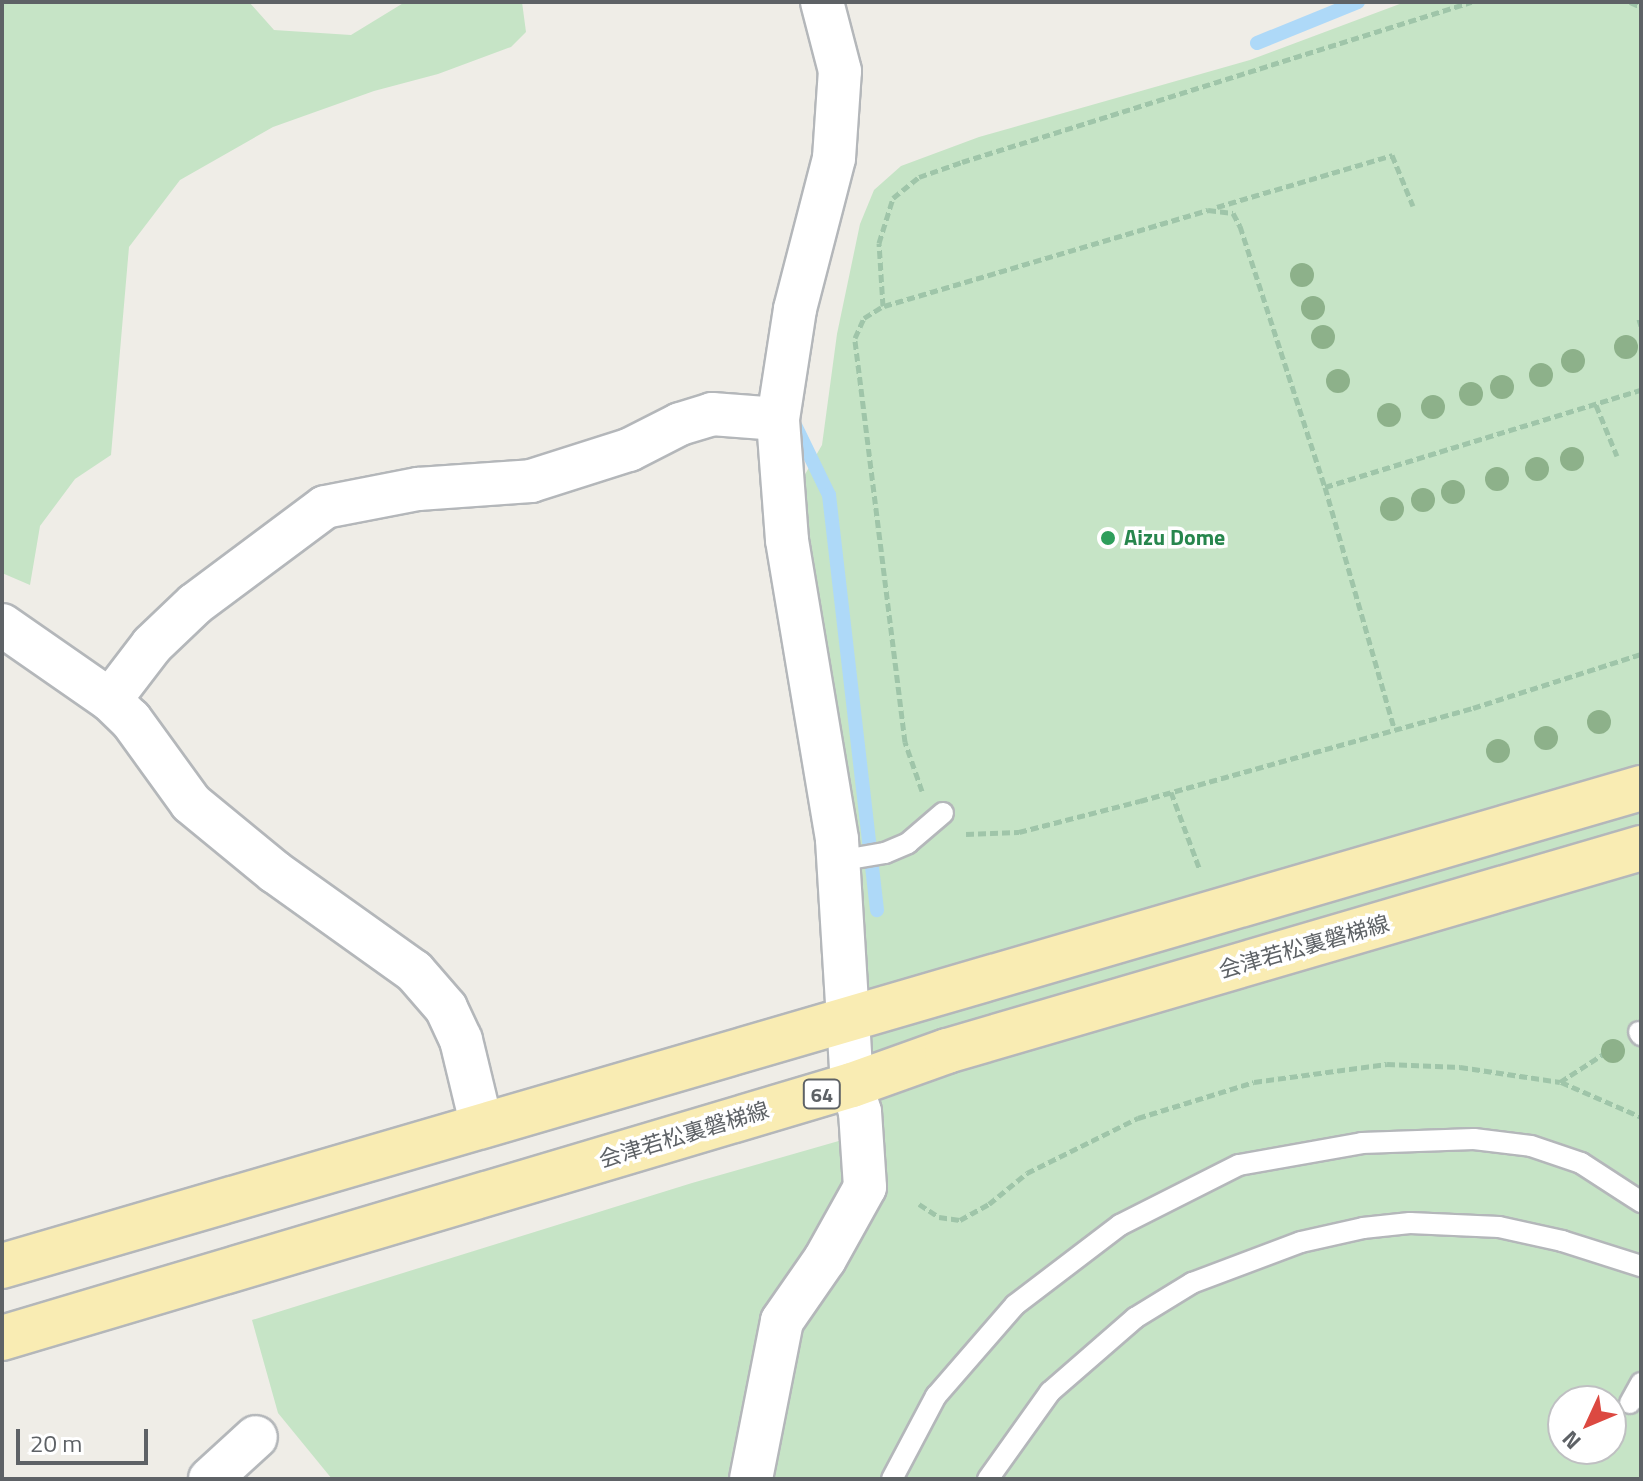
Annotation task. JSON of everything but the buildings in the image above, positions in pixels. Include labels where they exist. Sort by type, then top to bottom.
[{"type":"main road","points":[[2,1266],[1641,788]]},
{"type":"main road","name":"会津若松裏磐梯線","points":[[2,1338],[852,1085],[947,1051],[1641,848]]},
{"type":"street","points":[[751,1479],[782,1321],[825,1259],[865,1187],[860,1112],[852,1085],[838,861],[787,540],[778,419],[795,309],[834,158],[840,71],[822,2]]},
{"type":"street","points":[[110,700],[152,645],[195,604],[325,507],[418,489],[531,481],[629,450],[680,424],[712,414],[778,419]]},
{"type":"street","points":[[2,625],[110,700],[131,720],[191,803],[275,872],[414,971],[446,1008],[461,1040],[482,1127]]},
{"type":"street","points":[[210,1479],[256,1437]]},
{"type":"lane","points":[[838,861],[885,853],[908,843],[943,813]]},
{"type":"lane","points":[[892,1479],[936,1396],[1015,1305],[1120,1225],[1239,1165],[1362,1143],[1474,1139],[1531,1146],[1581,1163],[1641,1202]]},
{"type":"lane","points":[[988,1479],[1050,1392],[1135,1318],[1192,1283],[1301,1242],[1363,1228],[1410,1223],[1499,1227],[1562,1241],[1641,1266]]},
{"type":"lane","points":[[1630,1403],[1641,1383]]},
{"type":"path","points":[[883,306],[879,243],[893,198],[919,177],[1471,2]]},
{"type":"path","points":[[1630,2],[1641,7]]},
{"type":"path","points":[[1413,206],[1392,155],[883,306],[864,318],[855,338],[905,742],[923,794],[964,834],[1019,832],[1171,792],[1394,727],[1473,708],[1641,654]]},
{"type":"path","points":[[1208,210],[1233,213],[1240,226],[1325,487],[1394,727]]},
{"type":"path","points":[[1325,487],[1641,390]]},
{"type":"path","points":[[1596,405],[1617,456]]},
{"type":"path","points":[[1171,792],[1202,875]]},
{"type":"path","points":[[1560,1082],[1640,1033]]},
{"type":"path","points":[[919,1204],[939,1217],[960,1220],[989,1204],[1027,1173],[1138,1118],[1254,1082],[1387,1064],[1460,1067],[1560,1082],[1641,1117]]},
{"type":"green space","points":[[2,2],[249,2],[274,30],[351,35],[405,2],[522,2],[526,32],[511,47],[273,127],[180,180],[129,247],[111,455],[75,479],[40,526],[30,585],[2,573]]},
{"type":"green space","points":[[1405,2],[1641,2],[1641,1479],[332,1479],[278,1413],[252,1320],[692,1183],[884,1128],[849,935],[800,483],[822,445],[837,334],[860,224],[874,190],[901,166],[979,137],[1250,60]]},
{"type":"waterway","points":[[1257,43],[1358,2]]},
{"type":"waterway","points":[[794,423],[829,495],[877,910]]},
{"type":"place","name":"Aizu Dome","points":[[1108,538]]}]
